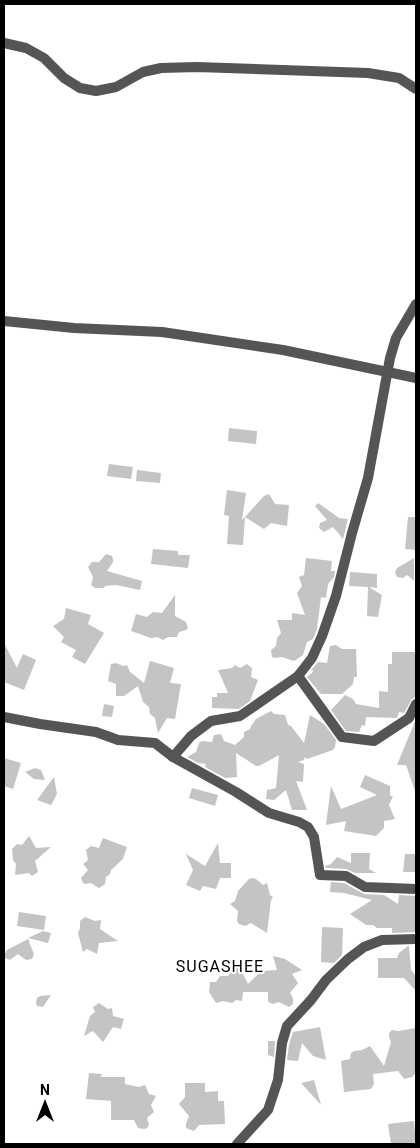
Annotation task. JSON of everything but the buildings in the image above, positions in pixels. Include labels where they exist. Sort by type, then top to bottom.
[{"type":"street","points":[[4,42],[26,48],[44,58],[64,78],[80,88],[96,91],[116,87],[143,72],[161,68],[197,67],[368,73],[399,78],[416,89]]},
{"type":"street","points":[[172,757],[191,736],[211,722],[240,716],[298,676],[312,658],[336,596],[368,478],[387,373],[396,338],[416,304]]},
{"type":"street","points":[[4,322],[162,332],[283,350],[416,378]]},
{"type":"street","points":[[298,676],[342,737],[374,741],[409,718],[416,704]]},
{"type":"street","points":[[4,717],[96,732],[118,740],[155,743],[172,757],[236,792],[269,813],[308,826],[314,837],[320,875],[346,876],[365,887],[416,889]]},
{"type":"street","points":[[237,1144],[268,1110],[278,1080],[282,1044],[287,1026],[326,980],[364,947],[382,940],[416,939]]},
{"type":"district","name":"SUGASHEE","points":[[220,966]]}]
